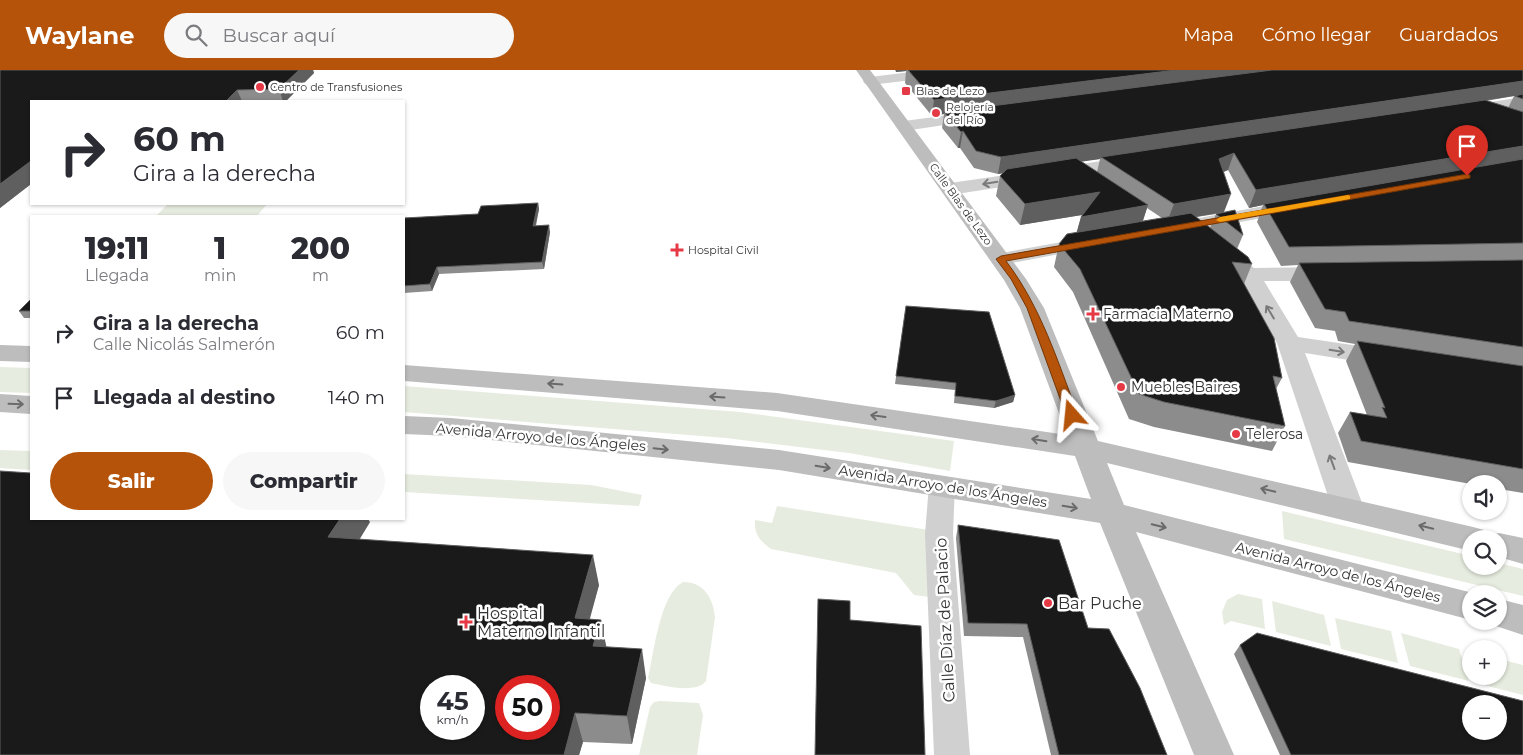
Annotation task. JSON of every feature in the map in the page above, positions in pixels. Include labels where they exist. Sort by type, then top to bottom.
[{"type":"main road","name":"Calle Blas de Lezo","points":[[867,75],[1001,259],[1032,308],[1072,415],[1214,755]]},
{"type":"main road","points":[[0,353],[30,354]]},
{"type":"main road","points":[[405,373],[777,402],[1087,448],[1462,536]]},
{"type":"main road","points":[[0,403],[30,404]]},
{"type":"main road","name":"Avenida Arroyo de los Ángeles","points":[[405,425],[451,427],[779,460],[942,485],[1107,499],[1462,603]]},
{"type":"main road","points":[[1507,547],[1523,551]]},
{"type":"main road","points":[[1507,615],[1523,620]]},
{"type":"street","points":[[867,75],[964,70]]},
{"type":"street","points":[[1452,113],[1523,102]]},
{"type":"street","points":[[1481,109],[1506,118]]},
{"type":"street","points":[[904,126],[990,114]]},
{"type":"street","points":[[950,189],[1152,158]]},
{"type":"street","points":[[1075,170],[1099,186]]},
{"type":"street","points":[[1151,228],[1188,226],[1312,204]]},
{"type":"street","points":[[1188,226],[1249,276],[1289,343],[1348,508]]},
{"type":"street","points":[[1001,259],[1116,238]]},
{"type":"street","points":[[1249,276],[1350,273]]},
{"type":"street","points":[[1289,343],[1408,362]]},
{"type":"street","name":"Calle Díaz de Palacio","points":[[942,485],[940,534],[952,755]]},
{"type":"shaded area","points":[[167,205],[266,205],[258,215],[157,215]]},
{"type":"shaded area","points":[[0,367],[30,368],[30,393],[0,392]]},
{"type":"shaded area","points":[[405,386],[740,412],[954,441],[950,471],[849,453],[726,438],[405,412]]},
{"type":"shaded area","points":[[0,450],[30,451],[30,470],[0,468]]},
{"type":"shaded area","points":[[405,474],[591,485],[642,495],[639,506],[405,492]]},
{"type":"shaded area","points":[[777,506],[929,530],[930,597],[914,595],[896,573],[771,549],[759,537],[755,520],[772,523]]},
{"type":"shaded area","points":[[1282,511],[1462,554],[1462,575],[1507,575],[1507,565],[1523,569],[1523,596],[1507,592],[1507,585],[1477,585],[1284,539]]},
{"type":"shaded area","points":[[683,582],[697,585],[706,592],[710,598],[715,617],[706,681],[701,685],[688,688],[651,683],[648,678],[663,611],[675,589]]},
{"type":"shaded area","points":[[1238,594],[1262,599],[1265,629],[1231,621],[1224,625],[1222,612],[1227,600]]},
{"type":"shaded area","points":[[1272,601],[1324,615],[1331,646],[1276,632]]},
{"type":"shaded area","points":[[1335,618],[1391,631],[1398,663],[1341,649]]},
{"type":"shaded area","points":[[1401,633],[1459,649],[1462,659],[1462,679],[1410,666]]},
{"type":"shaded area","points":[[1507,661],[1523,665],[1523,695],[1484,685],[1507,685]]},
{"type":"shaded area","points":[[654,702],[699,703],[703,715],[697,755],[639,755],[650,707]]},
{"type":"building","points":[[0,70],[299,70],[279,89],[237,90],[227,100],[30,100],[30,162],[0,184]]},
{"type":"building","points":[[908,70],[1176,70],[934,100]]},
{"type":"building","points":[[1272,70],[1523,70],[1523,81],[1001,157],[976,151],[963,131],[961,132],[944,112]]},
{"type":"building","points":[[1523,94],[1523,99],[1515,96]]},
{"type":"building","points":[[1485,100],[1523,112],[1523,146],[1256,190],[1234,153],[1219,159],[1231,194],[1174,204],[1101,157]]},
{"type":"building","points":[[1076,158],[1148,205],[1081,217],[1100,192],[1025,204],[1000,176],[1007,169]]},
{"type":"building","points":[[1523,159],[1523,243],[1289,247],[1264,204]]},
{"type":"building","points":[[538,203],[533,226],[549,225],[542,262],[437,267],[430,284],[405,286],[405,218],[478,214],[481,206]]},
{"type":"building","points":[[1235,210],[1243,235],[1216,214]]},
{"type":"building","points":[[1191,213],[1248,257],[1252,264],[1232,262],[1274,338],[1282,378],[1273,376],[1285,426],[1164,402],[1139,394],[1080,269],[1059,244],[1067,234]]},
{"type":"building","points":[[1523,260],[1523,347],[1349,321],[1345,312],[1325,309],[1299,263]]},
{"type":"building","points":[[30,300],[30,311],[19,311]]},
{"type":"building","points":[[906,306],[989,312],[1015,395],[996,401],[955,396],[956,383],[896,376]]},
{"type":"building","points":[[1357,341],[1523,366],[1523,469],[1361,441],[1350,412],[1387,418],[1382,407],[1385,408]]},
{"type":"building","points":[[0,471],[30,473],[30,520],[339,520],[328,537],[593,555],[575,618],[601,620],[593,646],[642,649],[627,716],[575,713],[564,755],[0,755]]},
{"type":"building","points":[[958,525],[1059,540],[1088,628],[1109,629],[1140,688],[1167,755],[1059,755],[1027,624],[968,623]]},
{"type":"building","points":[[818,599],[850,601],[850,620],[921,626],[925,755],[815,755]]},
{"type":"building","points":[[1257,633],[1500,695],[1462,695],[1462,740],[1507,740],[1507,697],[1523,701],[1523,755],[1291,755],[1240,645]]},
{"type":"slow traffic","points":[[1220,220],[1348,197]]},
{"type":"place","name":"Centro de Transfusiones","points":[[260,87]]},
{"type":"place","name":"Blas de Lezo","points":[[906,91]]},
{"type":"place","name":"Relojería del Río","points":[[936,113]]},
{"type":"place","name":"Hospital Civil","points":[[677,250]]},
{"type":"place","name":"Farmacia Materno","points":[[1093,314]]},
{"type":"place","name":"Muebles Baires","points":[[1121,387]]},
{"type":"place","name":"Telerosa","points":[[1236,434]]},
{"type":"place","name":"Bar Puche","points":[[1048,603]]},
{"type":"place","name":"Hospital Materno Infantil","points":[[466,622]]},
{"type":"route","points":[[1072,415],[1032,308],[1001,259],[1467,176]]}]
